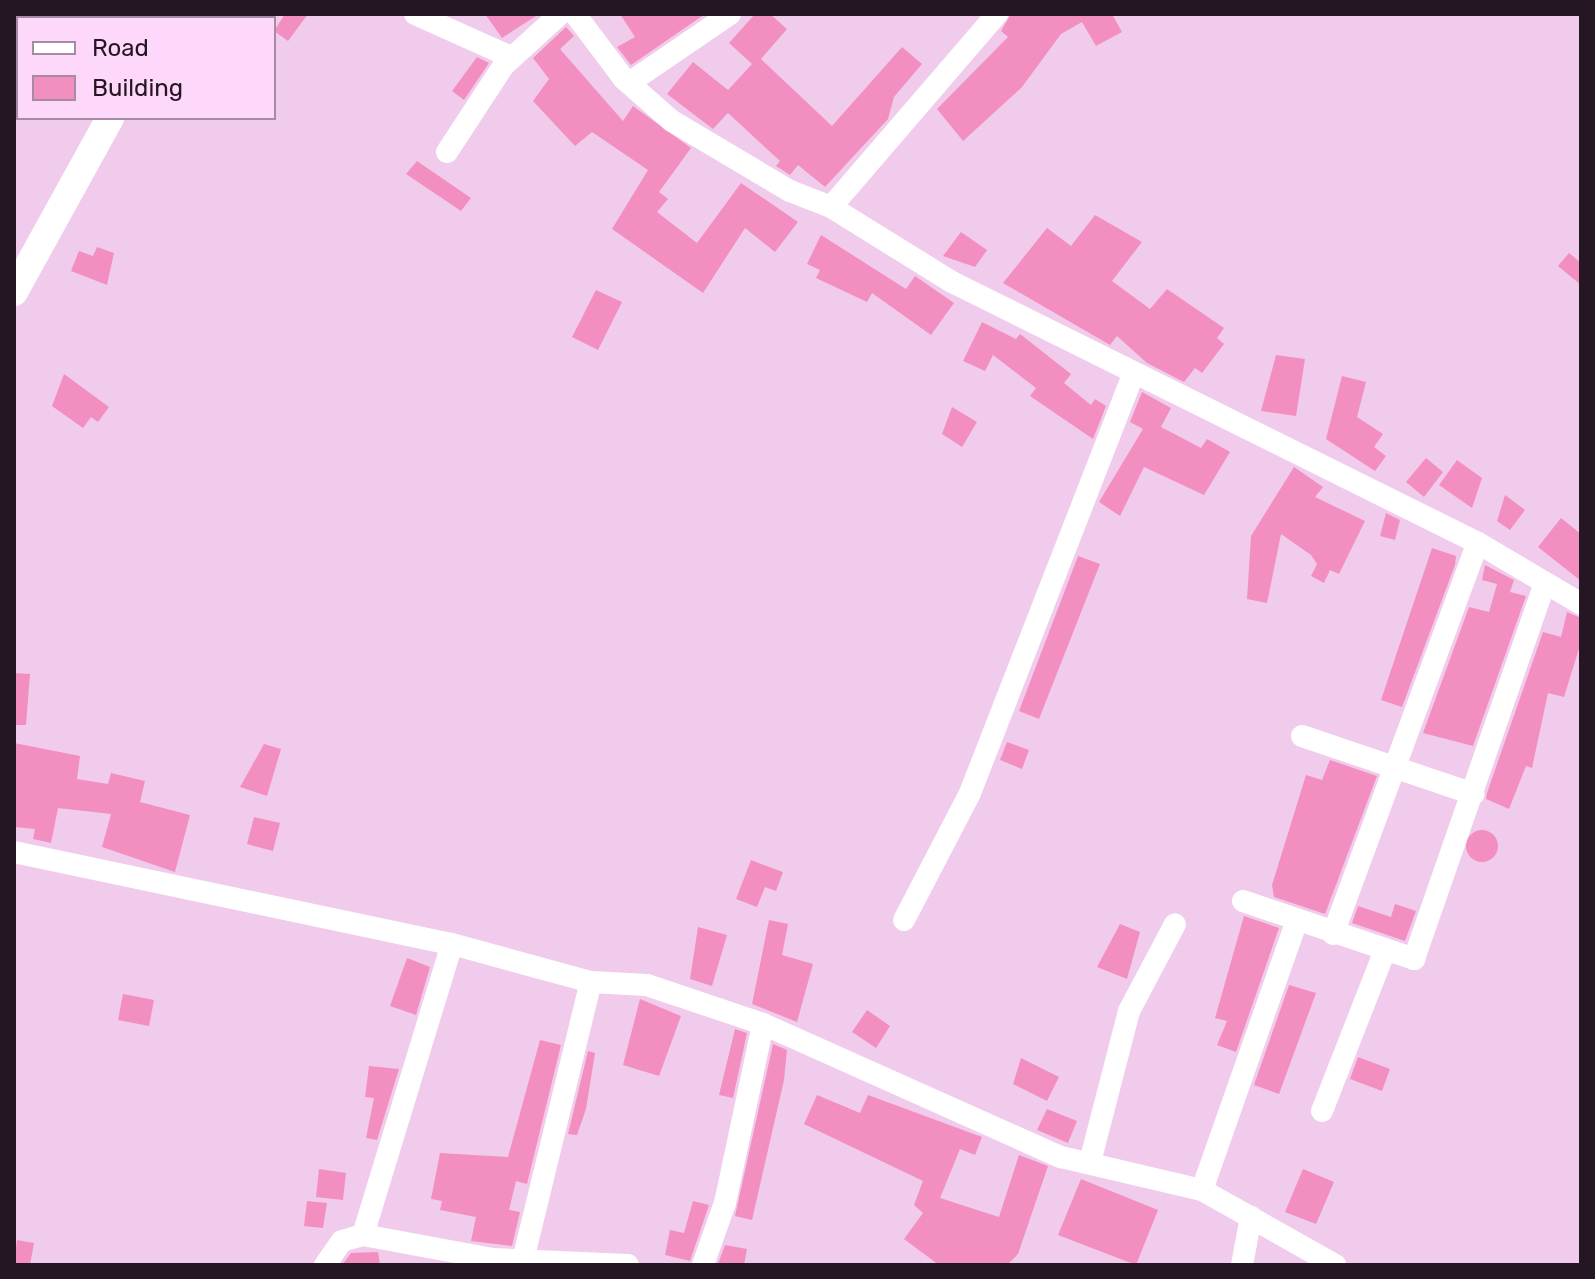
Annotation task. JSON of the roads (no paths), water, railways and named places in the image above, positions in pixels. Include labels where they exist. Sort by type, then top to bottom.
[{"type":"main road","points":[[14,292],[21,256],[109,120]]},
{"type":"street","points":[[415,14],[511,57]]},
{"type":"street","points":[[447,152],[511,57],[560,14]]},
{"type":"street","points":[[575,14],[629,83],[672,121],[831,207],[952,282],[1478,543],[1581,604]]},
{"type":"street","points":[[629,83],[730,14]]},
{"type":"street","points":[[831,207],[997,14]]},
{"type":"street","points":[[904,920],[970,793],[1134,373]]},
{"type":"street","points":[[1333,934],[1478,543]]},
{"type":"street","points":[[1243,901],[1384,953],[1414,959],[1545,583]]},
{"type":"street","points":[[1302,736],[1473,794]]},
{"type":"street","points":[[14,852],[452,944],[591,982],[647,985],[763,1024],[1061,1157],[1202,1190],[1335,1265]]},
{"type":"street","points":[[1202,1190],[1296,923]]},
{"type":"street","points":[[1090,1162],[1129,1011],[1175,924]]},
{"type":"street","points":[[363,1235],[452,944]]},
{"type":"street","points":[[1322,1111],[1384,953]]},
{"type":"street","points":[[524,1256],[591,982]]},
{"type":"street","points":[[703,1265],[725,1203],[763,1024]]},
{"type":"street","points":[[1242,1265],[1251,1217]]},
{"type":"street","points":[[325,1265],[342,1241],[363,1235],[493,1259],[524,1256],[628,1265]]}]
